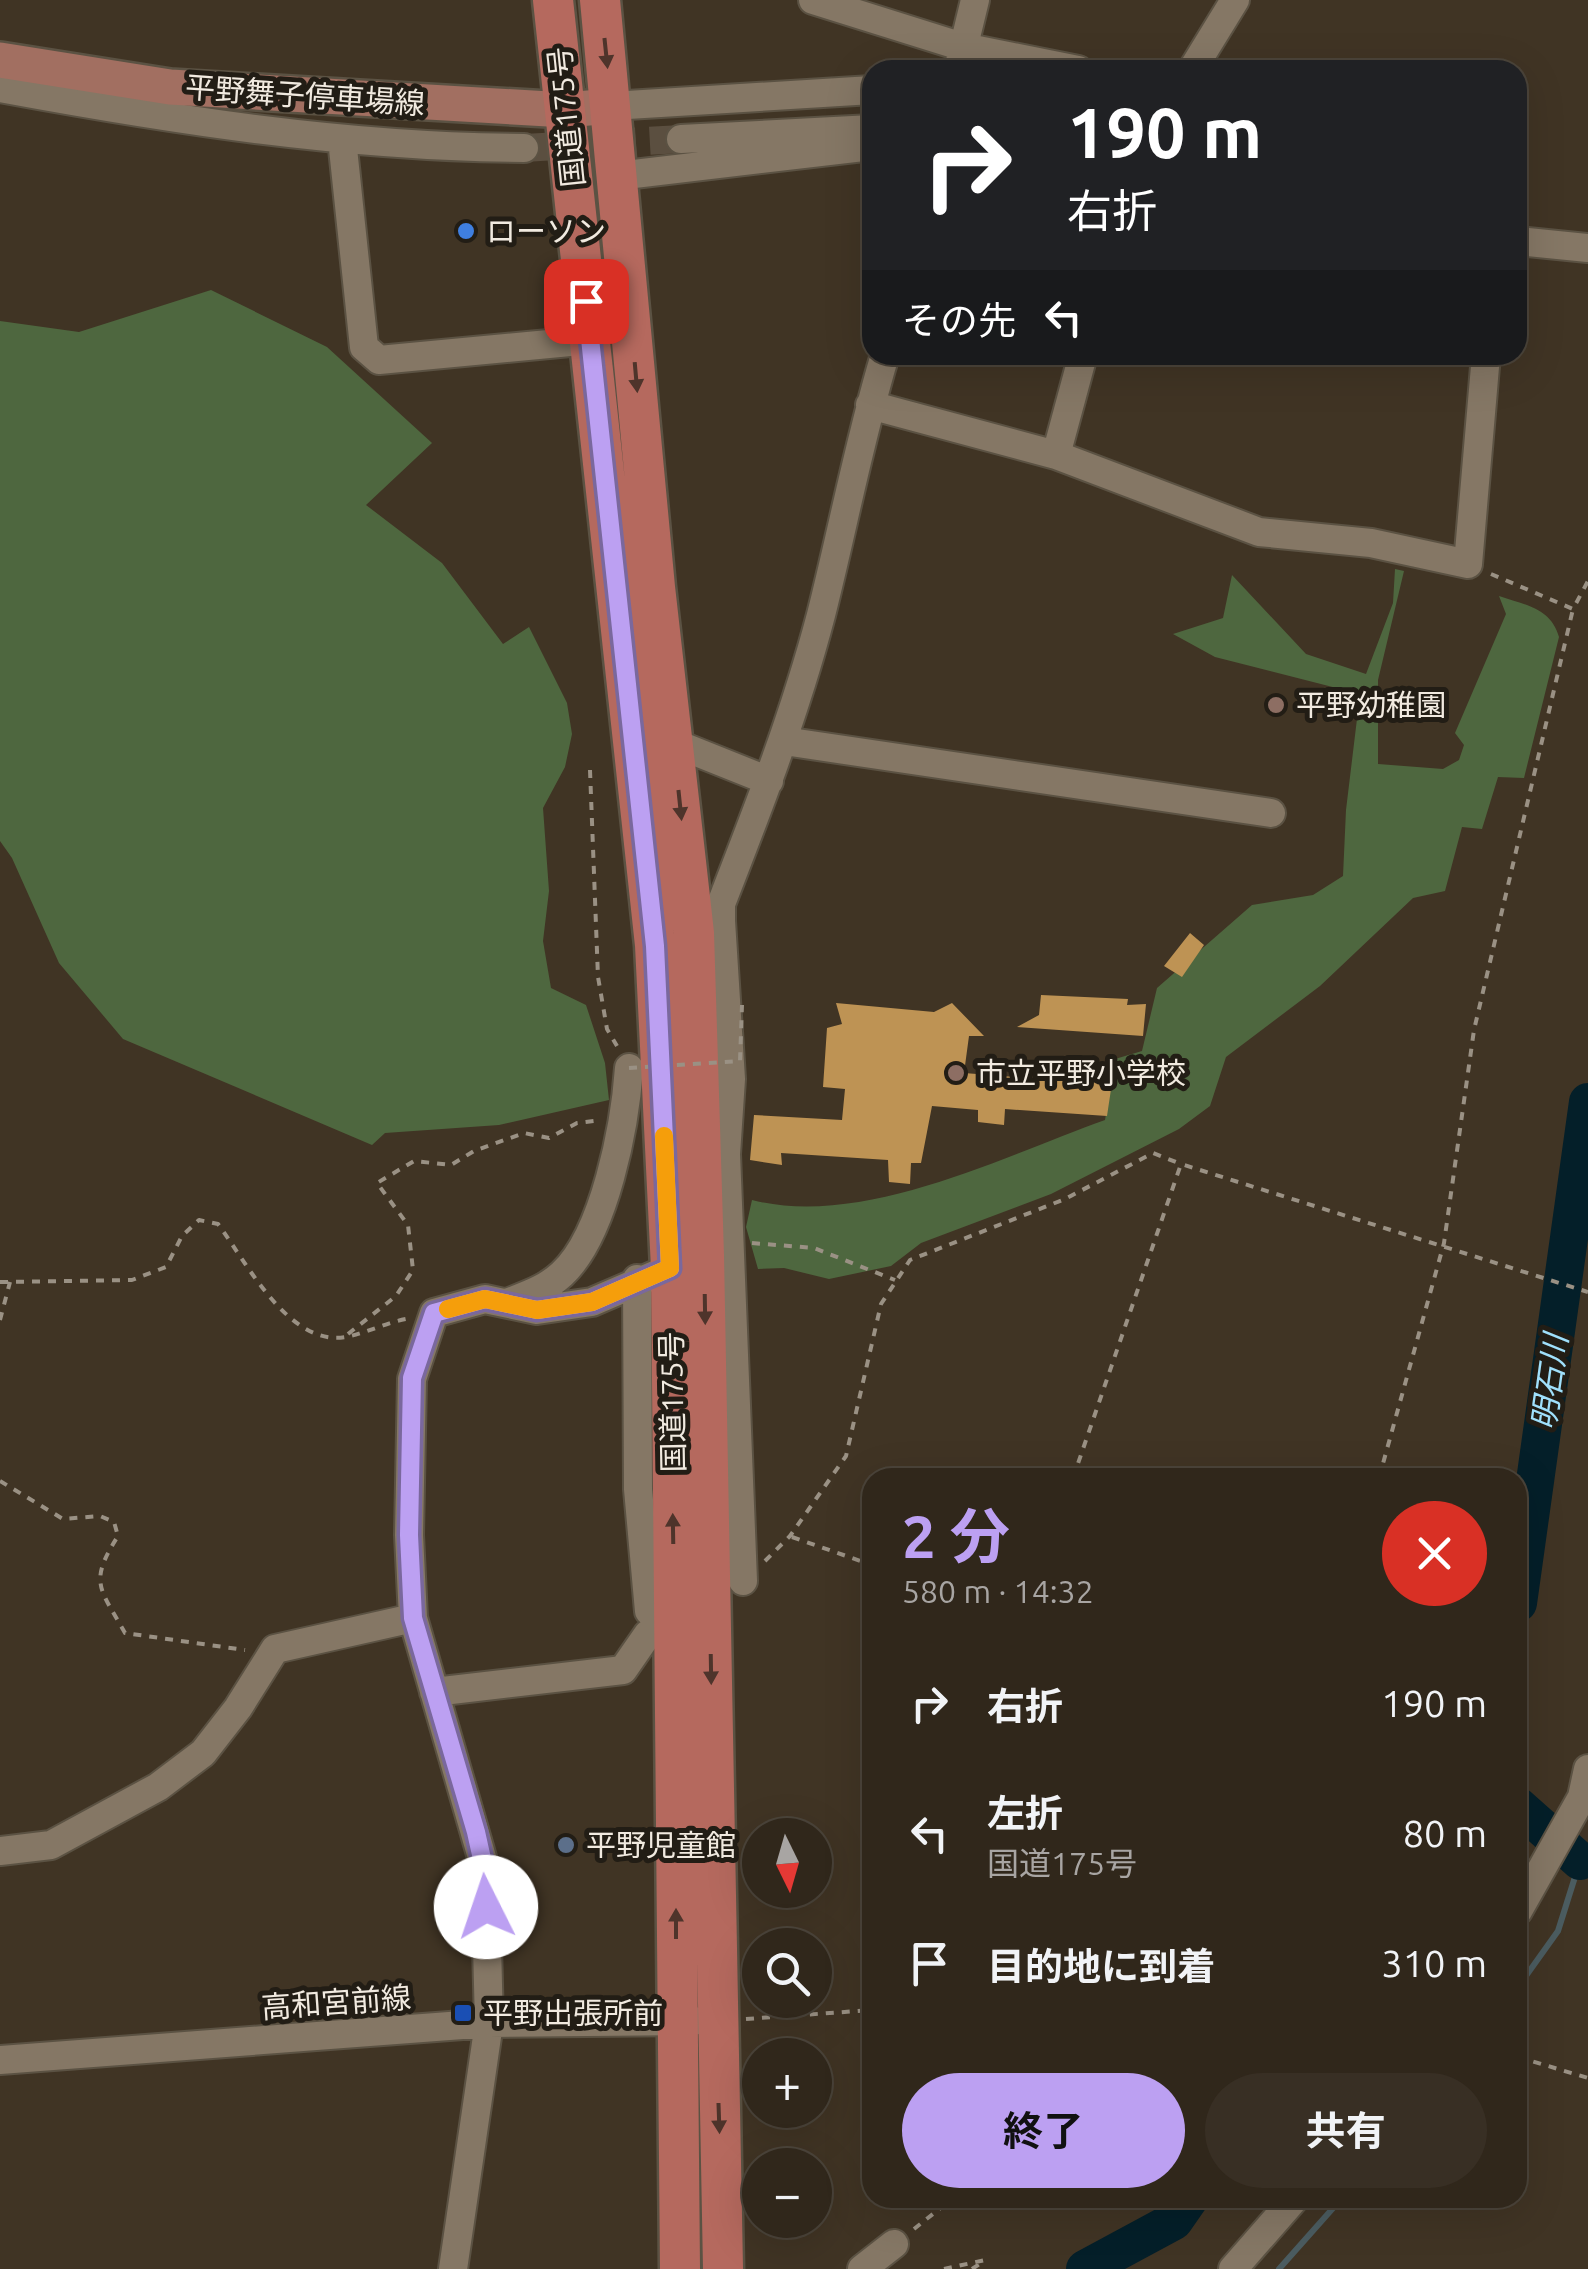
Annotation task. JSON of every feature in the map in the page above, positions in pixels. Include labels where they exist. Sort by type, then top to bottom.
[{"type":"highway","name":"国道175号","points":[[554,0],[655,946],[654,1274],[661,1622],[723,2269]]},
{"type":"highway","name":"国道175号","points":[[600,0],[674,743],[708,927],[697,2021],[680,2269]]},
{"type":"main road","name":"平野舞子停車場線","points":[[0,60],[171,103],[566,110],[611,106]]},
{"type":"street","points":[[814,0],[961,59],[975,0]]},
{"type":"street","points":[[1198,60],[1235,0]]},
{"type":"street","points":[[0,88],[171,103],[342,139],[524,148]]},
{"type":"street","points":[[611,106],[862,91]]},
{"type":"street","points":[[681,139],[862,130]]},
{"type":"street","points":[[342,139],[364,347],[379,360],[590,340]]},
{"type":"street","points":[[617,176],[862,147]]},
{"type":"street","points":[[1527,242],[1588,248]]},
{"type":"street","points":[[743,1581],[726,1154],[732,1079],[708,927],[721,904],[784,741],[821,614],[881,365]]},
{"type":"street","points":[[1056,455],[1080,365]]},
{"type":"street","points":[[870,405],[1056,455],[1259,532],[1371,543],[1468,564],[1485,365]]},
{"type":"street","points":[[784,741],[1271,813]]},
{"type":"street","points":[[674,743],[769,780]]},
{"type":"street","points":[[506,1303],[543,1289],[565,1272],[586,1244],[626,1118],[629,1068]]},
{"type":"street","points":[[452,2269],[489,2022],[484,1868],[413,1618],[409,1535],[412,1378],[434,1313],[485,1299],[537,1310],[592,1302],[654,1274]]},
{"type":"street","points":[[0,1851],[51,1845],[158,1787],[203,1753],[238,1708],[275,1649],[413,1618]]},
{"type":"street","points":[[434,1692],[622,1670],[661,1622]]},
{"type":"street","points":[[1527,1895],[1582,1797],[1588,1769]]},
{"type":"street","name":"高和宮前線","points":[[0,2060],[489,2022],[697,2021]]},
{"type":"street","points":[[1233,2269],[1286,2208]]},
{"type":"street","points":[[862,2269],[894,2244]]},
{"type":"path","points":[[1468,564],[1573,608]]},
{"type":"path","points":[[1382,1468],[1444,1243],[1474,1030],[1573,608],[1588,581]]},
{"type":"path","points":[[590,770],[598,977],[607,1029],[629,1068],[740,1061],[742,1005]]},
{"type":"path","points":[[344,1338],[396,1296],[414,1270],[408,1225],[377,1183],[414,1161],[451,1165],[474,1151],[524,1134],[549,1138],[577,1122],[626,1118]]},
{"type":"path","points":[[743,1581],[790,1536],[846,1456],[881,1304],[910,1260],[1065,1200],[1153,1152],[1588,1292]]},
{"type":"path","points":[[1075,1468],[1181,1164]]},
{"type":"path","points":[[0,1282],[132,1280],[166,1267],[182,1236],[199,1220],[218,1224],[289,1317],[310,1334],[344,1338],[434,1313]]},
{"type":"path","points":[[744,1244],[814,1248],[895,1280]]},
{"type":"path","points":[[0,1320],[10,1282]]},
{"type":"path","points":[[0,1481],[63,1518],[100,1516],[114,1522],[118,1536],[99,1566],[97,1582],[125,1634],[200,1640],[238,1650],[275,1649]]},
{"type":"path","points":[[790,1536],[862,1561]]},
{"type":"path","points":[[697,2021],[862,2011]]},
{"type":"path","points":[[1527,2060],[1588,2078]]},
{"type":"path","points":[[894,2244],[939,2208]]},
{"type":"path","points":[[944,2269],[985,2260]]},
{"type":"path","points":[[972,2269],[985,2260]]},
{"type":"path","points":[[985,2260],[992,2269]]},
{"type":"green space","points":[[211,290],[327,347],[432,443],[366,505],[442,563],[503,644],[529,627],[567,703],[572,734],[565,767],[543,808],[549,891],[543,941],[551,988],[586,1005],[605,1063],[609,1100],[499,1125],[385,1133],[372,1145],[123,1039],[59,963],[12,858],[0,841],[0,321],[79,332]]},
{"type":"green space","points":[[1395,569],[1404,571],[1378,680],[1378,764],[1443,769],[1459,760],[1464,745],[1455,733],[1506,614],[1499,596],[1543,614],[1559,637],[1524,778],[1498,777],[1482,829],[1462,827],[1445,891],[1413,898],[1320,986],[1226,1057],[1210,1106],[1179,1129],[1051,1194],[921,1243],[891,1266],[829,1279],[784,1268],[758,1269],[746,1227],[752,1200],[795,1206],[839,1205],[885,1197],[977,1169],[1105,1120],[1115,1059],[1142,1051],[1157,988],[1252,905],[1313,895],[1343,876],[1346,810],[1360,694],[1215,657],[1173,634],[1223,618],[1232,575],[1306,654],[1366,674],[1393,603]]},
{"type":"building","points":[[1190,933],[1204,945],[1182,977],[1164,966]]},
{"type":"building","points":[[1041,995],[1128,999],[1127,1005],[1146,1004],[1143,1036],[1017,1027],[1039,1015]]},
{"type":"building","points":[[836,1003],[934,1012],[952,1003],[984,1036],[969,1036],[964,1073],[1055,1080],[1055,1072],[1113,1076],[1107,1116],[1005,1109],[1004,1125],[978,1122],[978,1110],[932,1106],[921,1163],[911,1163],[910,1184],[889,1182],[888,1160],[781,1153],[782,1165],[750,1160],[754,1115],[842,1120],[845,1089],[823,1087],[827,1028],[842,1024]]},
{"type":"waterway","name":"明石川","points":[[1527,1539],[1588,1102]]},
{"type":"waterway","points":[[1527,1814],[1580,1861]]},
{"type":"waterway","points":[[1527,1974],[1558,1931],[1580,1861],[1588,1865]]},
{"type":"waterway","name":"明石川","points":[[1085,2269],[1174,2221],[1183,2208]]},
{"type":"waterway","points":[[1279,2269],[1333,2208]]},
{"type":"tunnel","points":[[524,148],[681,139]]},
{"type":"slow traffic","points":[[448,1309],[485,1299],[537,1310],[592,1302],[637,1279],[670,1268],[664,1136]]},
{"type":"place","name":"ローソン","points":[[466,231]]},
{"type":"place","name":"平野幼稚園","points":[[1276,705]]},
{"type":"place","name":"市立平野小学校","points":[[956,1073]]},
{"type":"place","name":"平野児童館","points":[[566,1845]]},
{"type":"place","name":"平野出張所前","points":[[463,2013]]},
{"type":"route","points":[[486,1907],[484,1868],[476,1832],[413,1618],[409,1535],[412,1378],[434,1313],[485,1299],[537,1310],[592,1302],[637,1279],[670,1268],[655,946],[586,301]]}]
